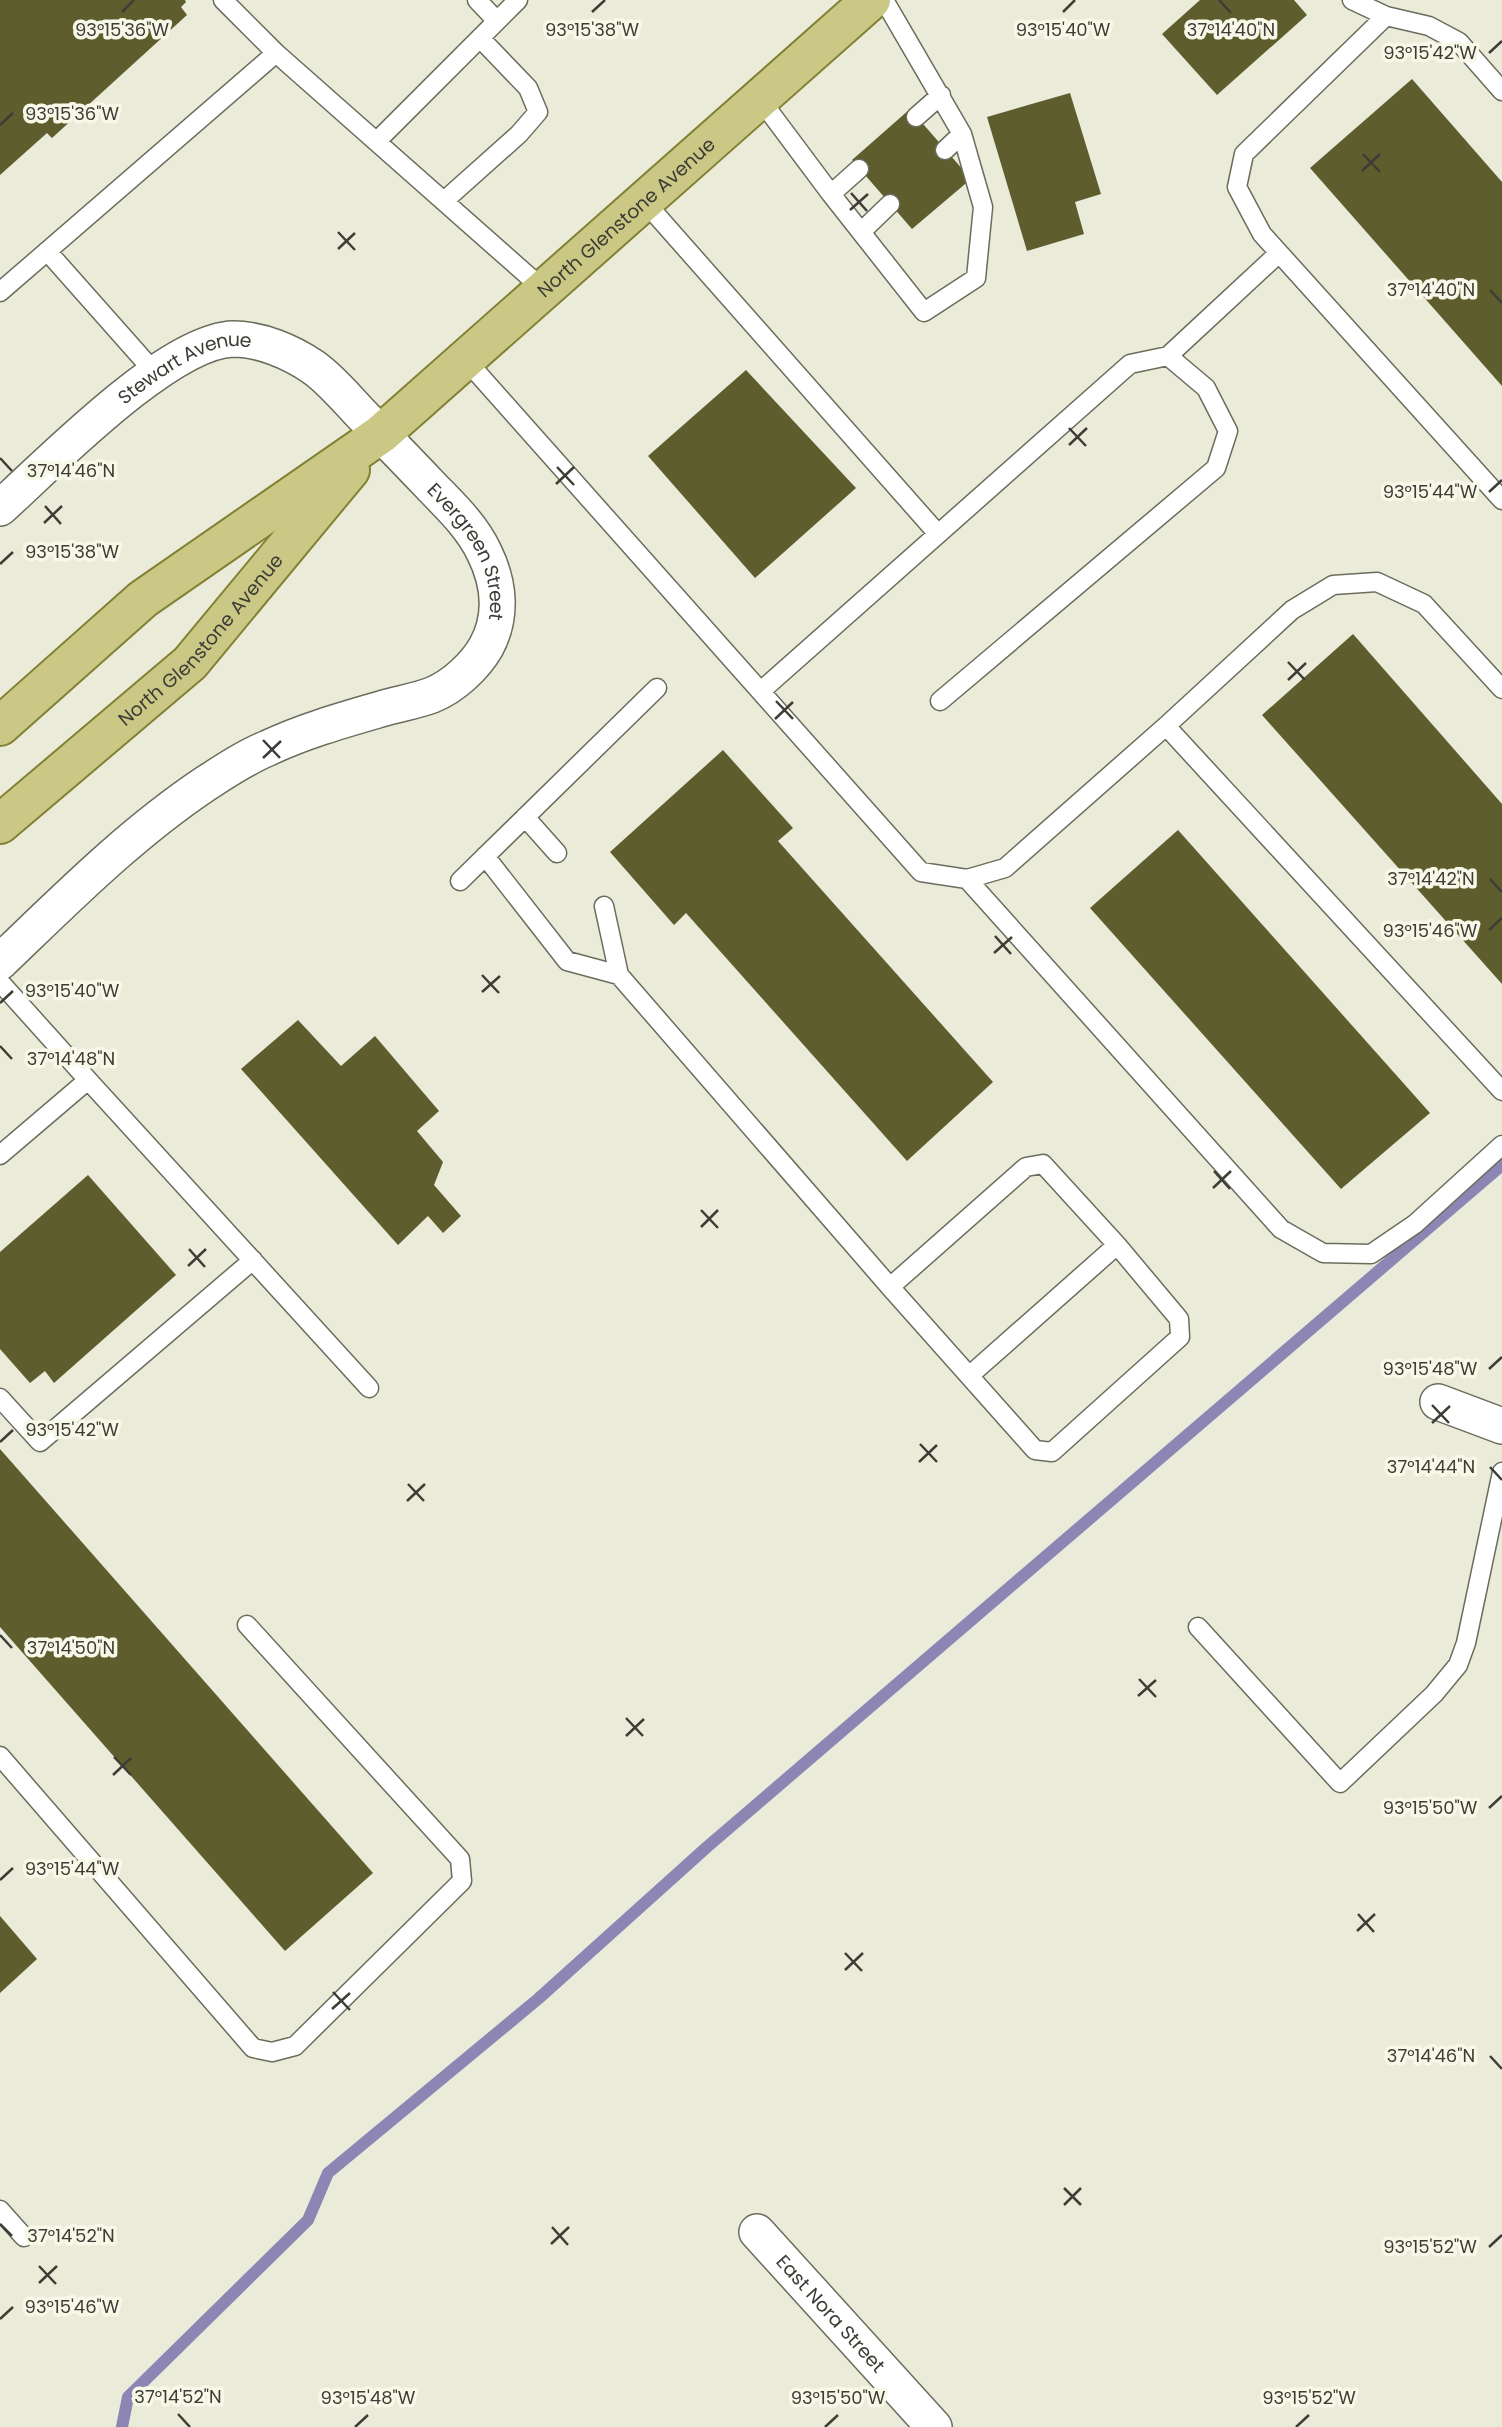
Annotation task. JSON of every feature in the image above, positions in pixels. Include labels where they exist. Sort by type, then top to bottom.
[{"type":"main road","name":"North Glenstone Avenue","points":[[0,726],[142,599],[381,434],[871,0]]},
{"type":"main road","name":"North Glenstone Avenue","points":[[0,824],[190,663],[381,434]]},
{"type":"street","name":"Stewart Avenue","points":[[0,508],[125,395],[192,349],[219,341],[245,340],[271,346],[295,356],[316,369],[381,434]]},
{"type":"street","name":"Evergreen Street","points":[[0,962],[134,836],[220,775],[266,748],[305,733],[433,694],[463,674],[477,659],[491,636],[498,611],[494,575],[485,553],[459,514],[381,434]]},
{"type":"street","points":[[1438,1402],[1502,1426]]},
{"type":"street","name":"East Nora Street","points":[[757,2232],[934,2427]]},
{"type":"lane","points":[[223,0],[276,53],[543,289]]},
{"type":"lane","points":[[477,0],[496,21]]},
{"type":"lane","points":[[377,141],[517,0]]},
{"type":"lane","points":[[760,99],[924,312],[976,278],[983,207],[962,134],[884,0]]},
{"type":"lane","points":[[1352,0],[1385,16],[1429,26],[1459,42],[1502,91]]},
{"type":"lane","points":[[1385,16],[1244,153],[1237,187],[1262,234],[1502,499]]},
{"type":"lane","points":[[444,201],[519,134],[538,112],[528,88],[480,38]]},
{"type":"lane","points":[[0,292],[276,53]]},
{"type":"lane","points":[[916,117],[941,95]]},
{"type":"lane","points":[[944,150],[962,134]]},
{"type":"lane","points":[[831,194],[859,169]]},
{"type":"lane","points":[[644,201],[938,534]]},
{"type":"lane","points":[[861,232],[890,204]]},
{"type":"lane","points":[[47,251],[156,374]]},
{"type":"lane","points":[[761,691],[1130,364],[1168,356],[1279,253]]},
{"type":"lane","points":[[0,272],[24,271]]},
{"type":"lane","points":[[940,701],[1216,468],[1228,431],[1206,388],[1168,356]]},
{"type":"lane","points":[[465,359],[921,872],[967,880],[1005,868],[1292,610],[1333,585],[1377,582],[1424,604],[1502,689]]},
{"type":"lane","points":[[460,881],[657,688]]},
{"type":"lane","points":[[1166,726],[1502,1091]]},
{"type":"lane","points":[[525,817],[558,853]]},
{"type":"lane","points":[[485,856],[567,961],[620,975]]},
{"type":"lane","points":[[967,880],[1281,1229],[1323,1253],[1370,1254],[1415,1224],[1502,1145]]},
{"type":"lane","points":[[604,906],[620,975],[890,1287],[1035,1450],[1052,1452],[1180,1337],[1178,1319],[1117,1245],[1043,1164],[1026,1167],[890,1287]]},
{"type":"lane","points":[[0,982],[369,1388]]},
{"type":"lane","points":[[0,1155],[88,1080]]},
{"type":"lane","points":[[969,1376],[1117,1245]]},
{"type":"lane","points":[[0,1398],[40,1442],[253,1260]]},
{"type":"lane","points":[[1198,1628],[1340,1783],[1434,1694],[1458,1665],[1466,1643],[1502,1472]]},
{"type":"lane","points":[[0,1756],[253,2048],[272,2052],[295,2046],[462,1881],[460,1859],[247,1625]]},
{"type":"lane","points":[[0,2210],[24,2237]]},
{"type":"building","points":[[0,0],[185,0],[181,7],[187,15],[52,138],[47,133],[0,175]]},
{"type":"building","points":[[1200,0],[1294,0],[1307,15],[1217,95],[1162,34]]},
{"type":"building","points":[[1412,79],[1502,182],[1502,386],[1310,168]]},
{"type":"building","points":[[1070,93],[1101,194],[1075,202],[1084,234],[1027,251],[987,117]]},
{"type":"building","points":[[910,109],[971,179],[912,229],[852,160]]},
{"type":"building","points":[[746,370],[856,488],[755,578],[648,456]]},
{"type":"building","points":[[1353,634],[1502,804],[1502,984],[1262,715]]},
{"type":"building","points":[[723,750],[793,828],[778,841],[993,1082],[907,1161],[686,913],[674,925],[610,852]]},
{"type":"building","points":[[1178,830],[1430,1113],[1341,1189],[1090,908]]},
{"type":"building","points":[[298,1020],[341,1066],[375,1036],[439,1111],[417,1131],[443,1162],[434,1185],[461,1216],[443,1233],[428,1216],[398,1245],[241,1069]]},
{"type":"building","points":[[88,1175],[176,1275],[54,1383],[45,1371],[30,1383],[0,1349],[0,1252]]},
{"type":"building","points":[[0,1449],[373,1873],[285,1951],[0,1627]]},
{"type":"building","points":[[0,1916],[37,1959],[0,1993]]},
{"type":"waterway","points":[[122,2427],[128,2397],[308,2220],[328,2173],[538,1999],[707,1847],[1502,1165]]}]
